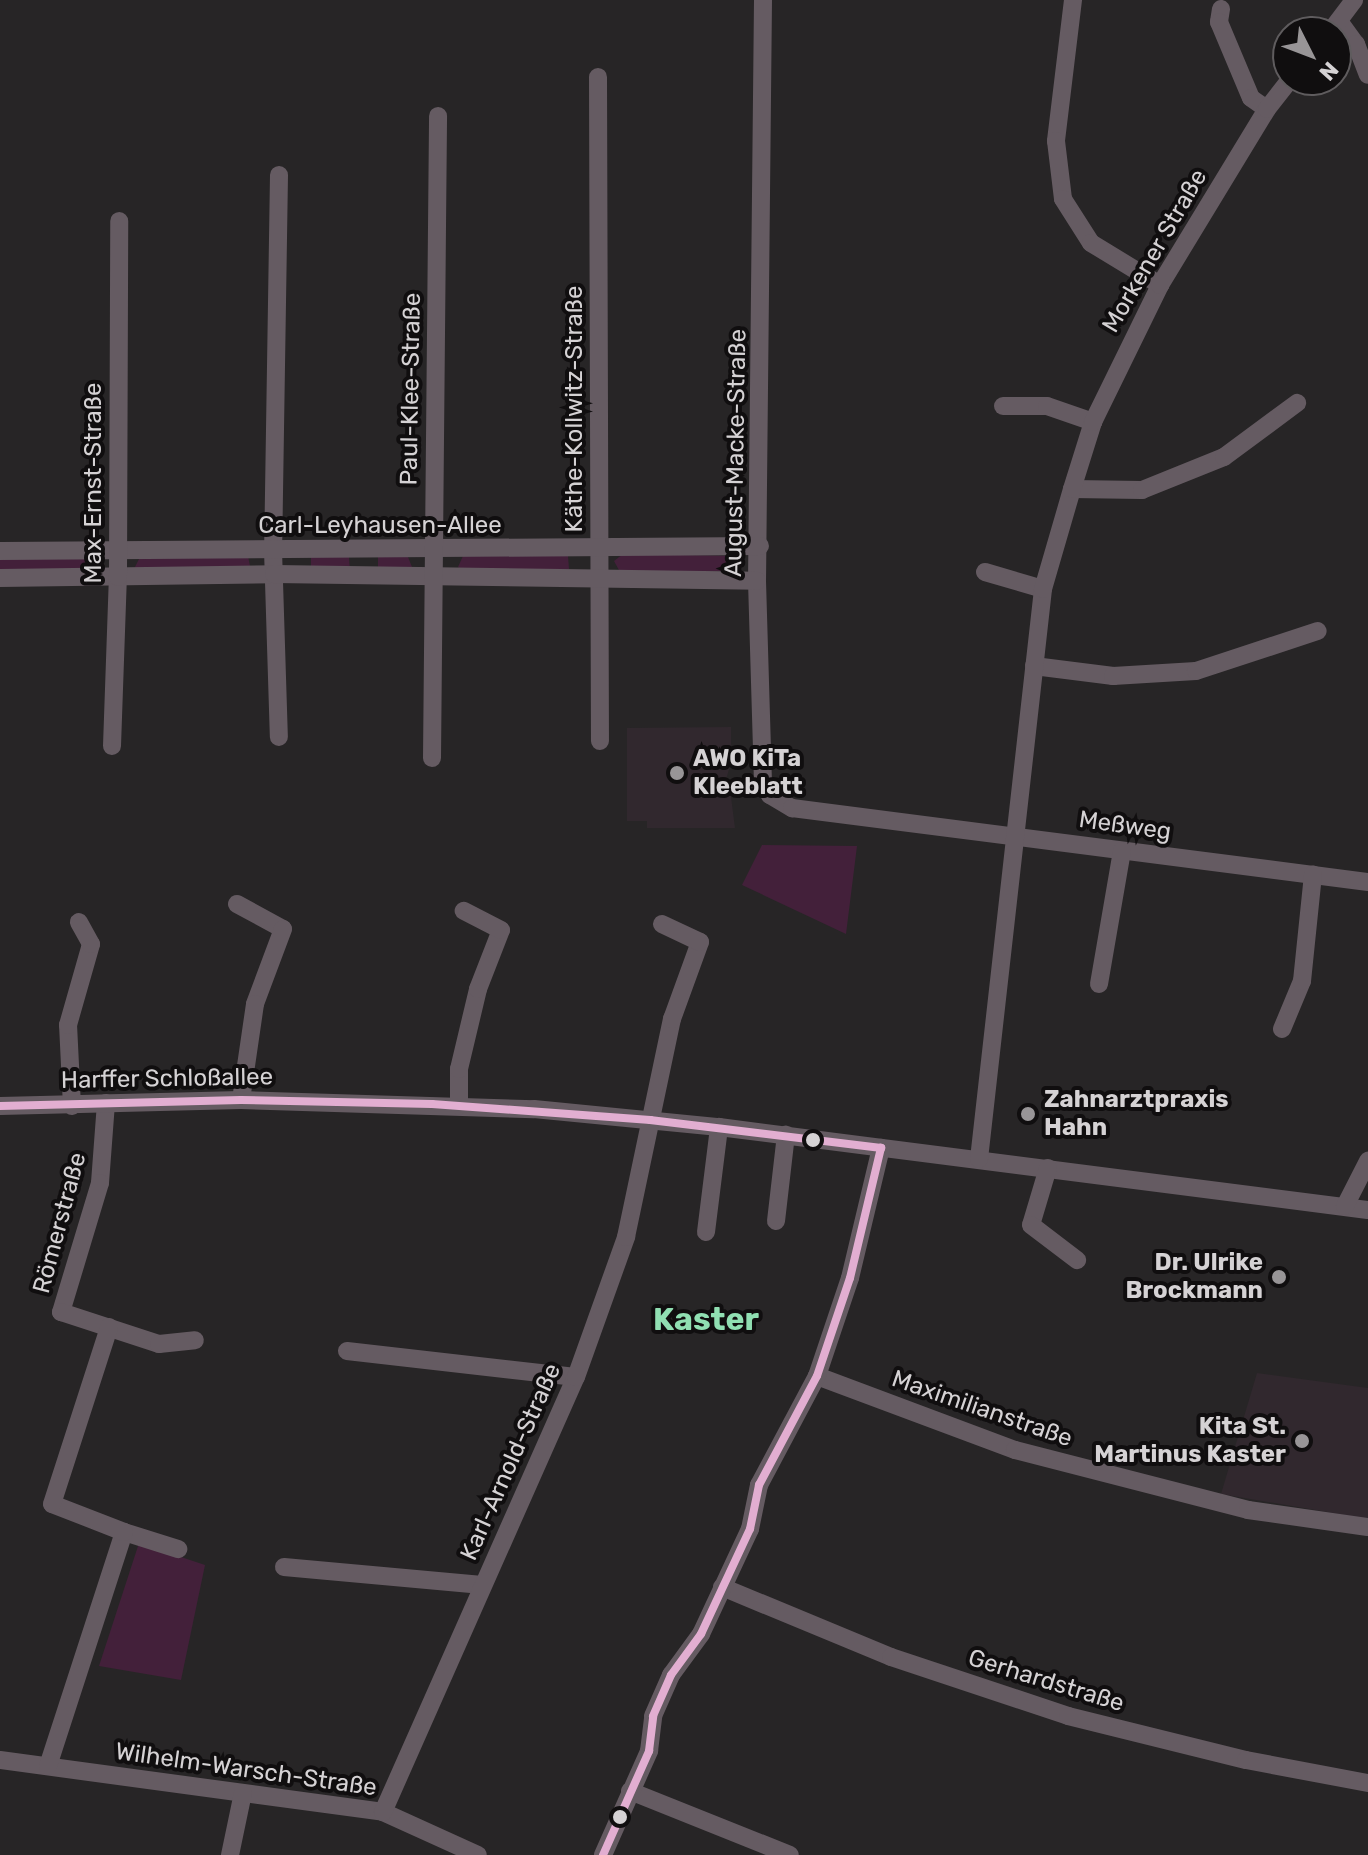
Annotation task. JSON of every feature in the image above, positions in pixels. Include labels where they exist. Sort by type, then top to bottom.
[{"type":"street","name":"August-Macke-Straße","points":[[763,0],[760,546],[757,581],[763,782],[770,795],[792,808],[876,816]]},
{"type":"street","points":[[1073,0],[1056,141],[1063,199],[1091,243],[1160,285]]},
{"type":"street","points":[[1342,16],[1354,0]]},
{"type":"street","points":[[1221,9],[1219,22],[1251,98],[1267,109]]},
{"type":"street","points":[[1352,41],[1368,75]]},
{"type":"street","name":"Käthe-Kollwitz-Straße","points":[[598,77],[600,741]]},
{"type":"street","name":"Morkener Straße","points":[[979,1159],[1043,589],[1093,422],[1160,285],[1277,96]]},
{"type":"street","name":"Paul-Klee-Straße","points":[[432,758],[438,116]]},
{"type":"street","points":[[279,175],[273,550],[279,737]]},
{"type":"street","name":"Max-Ernst-Straße","points":[[112,746],[119,552],[119,221]]},
{"type":"street","points":[[1072,489],[1142,490],[1224,457],[1297,403]]},
{"type":"street","points":[[1003,406],[1047,406],[1093,422]]},
{"type":"street","name":"Carl-Leyhausen-Allee","points":[[0,551],[598,550],[760,546]]},
{"type":"street","points":[[985,572],[1043,589]]},
{"type":"street","name":"Carl-Leyhausen-Allee","points":[[0,578],[274,574],[757,581]]},
{"type":"street","points":[[1034,666],[1113,676],[1196,671],[1318,631]]},
{"type":"street","name":"Meßweg","points":[[876,816],[1368,882]]},
{"type":"street","points":[[1099,984],[1122,851]]},
{"type":"street","points":[[1282,1029],[1302,981],[1313,875]]},
{"type":"street","points":[[237,904],[283,929],[255,1004],[241,1100]]},
{"type":"street","points":[[459,1106],[462,1056],[478,989],[501,930],[464,911]]},
{"type":"street","points":[[72,1106],[68,1025],[91,944],[79,922]]},
{"type":"street","name":"Karl-Arnold-Straße","points":[[383,1812],[576,1377],[626,1237],[672,1019],[700,942],[662,924]]},
{"type":"street","name":"Harffer Schloßallee","points":[[0,1106],[241,1100],[459,1106],[650,1120],[1368,1210]]},
{"type":"street","name":"Römerstraße","points":[[106,1103],[100,1183],[61,1312],[159,1344],[195,1340]]},
{"type":"street","points":[[706,1232],[719,1127]]},
{"type":"street","points":[[776,1221],[786,1135]]},
{"type":"street","points":[[603,1855],[630,1791],[671,1675],[701,1634],[750,1529],[759,1485],[817,1376],[850,1278],[881,1148]]},
{"type":"street","points":[[1345,1206],[1368,1161]]},
{"type":"street","points":[[1048,1168],[1031,1225],[1077,1260]]},
{"type":"street","points":[[109,1327],[52,1504],[178,1549]]},
{"type":"street","points":[[347,1351],[576,1377]]},
{"type":"street","name":"Maximilianstraße","points":[[817,1376],[1015,1450],[1248,1510],[1368,1527]]},
{"type":"street","points":[[48,1766],[124,1532]]},
{"type":"street","points":[[284,1567],[482,1585]]},
{"type":"street","name":"Gerhardstraße","points":[[722,1587],[891,1657],[1068,1716],[1368,1783]]},
{"type":"street","name":"Wilhelm-Warsch-Straße","points":[[0,1760],[383,1812],[478,1855]]},
{"type":"street","points":[[630,1791],[790,1855]]},
{"type":"street","points":[[230,1855],[243,1793]]},
{"type":"shaded area","points":[[623,554],[741,556],[741,571],[620,572],[614,561]]},
{"type":"shaded area","points":[[0,556],[86,556],[92,564],[90,569],[0,572]]},
{"type":"shaded area","points":[[248,556],[251,571],[134,569],[140,557]]},
{"type":"shaded area","points":[[463,556],[568,556],[569,569],[462,571],[458,567]]},
{"type":"shaded area","points":[[311,557],[349,557],[350,572],[311,572]]},
{"type":"shaded area","points":[[378,557],[408,557],[412,567],[378,574]]},
{"type":"shaded area","name":"AWO KiTa Kleeblatt","points":[[731,727],[731,763],[723,789],[730,789],[735,828],[647,828],[647,821],[627,821],[627,728]]},
{"type":"shaded area","points":[[762,845],[857,846],[846,934],[742,885]]},
{"type":"shaded area","name":"Kita St. Martinus Kaster","points":[[1257,1373],[1368,1388],[1368,1519],[1221,1494]]},
{"type":"shaded area","points":[[139,1543],[205,1565],[181,1680],[99,1666]]},
{"type":"transit line","points":[[0,1106],[241,1100],[432,1104],[650,1120],[881,1148]]},
{"type":"transit line","points":[[603,1855],[649,1751],[653,1716],[671,1675],[701,1634],[750,1529],[759,1485],[817,1376],[850,1278],[881,1148]]},
{"type":"place","name":"AWO KiTa Kleeblatt","points":[[677,773]]},
{"type":"place","name":"Zahnarztpraxis Hahn","points":[[1028,1114]]},
{"type":"place","name":"Dr. Ulrike Brockmann","points":[[1279,1277]]},
{"type":"place","name":"Kita St. Martinus Kaster","points":[[1302,1441]]},
{"type":"district","name":"Kaster","points":[[706,1319]]}]
